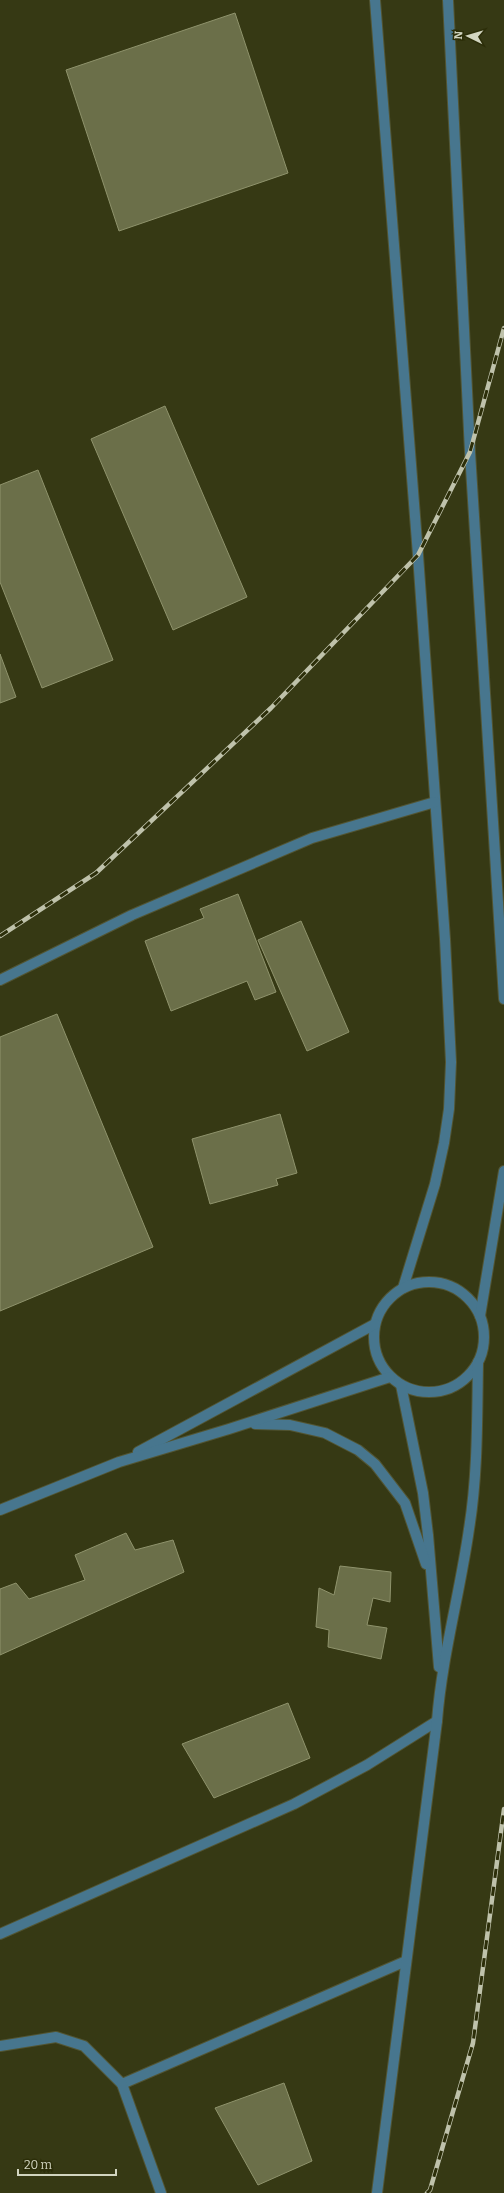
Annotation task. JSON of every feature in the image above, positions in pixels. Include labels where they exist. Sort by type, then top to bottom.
[{"type":"street","points":[[375,0],[435,802],[451,1062],[449,1109],[435,1184],[403,1288]]},
{"type":"street","points":[[448,0],[470,452],[504,1000]]},
{"type":"street","points":[[0,980],[132,915],[312,838],[435,802]]},
{"type":"street","points":[[377,2193],[437,1721],[440,1679],[470,1528],[475,1466],[478,1362],[484,1339],[480,1316],[504,1171]]},
{"type":"street","points":[[478,1362],[470,1374],[458,1384],[444,1391],[422,1392],[400,1385],[390,1377],[381,1366],[376,1355],[373,1336],[375,1324],[385,1303],[403,1288],[416,1283],[430,1281],[451,1286],[468,1298],[480,1316]]},
{"type":"street","points":[[119,1462],[375,1324]]},
{"type":"street","points":[[0,1510],[119,1462],[229,1429],[390,1377]]},
{"type":"street","points":[[400,1385],[423,1492],[440,1679]]},
{"type":"street","points":[[229,1429],[263,1423],[290,1425],[325,1433],[358,1450],[375,1464],[406,1503],[432,1584]]},
{"type":"street","points":[[0,1934],[294,1804],[367,1765],[437,1721]]},
{"type":"street","points":[[122,2084],[406,1961]]},
{"type":"street","points":[[0,2046],[56,2036],[84,2046],[122,2084],[161,2193]]},
{"type":"building","points":[[235,13],[288,173],[119,231],[66,70]]},
{"type":"building","points":[[165,406],[247,597],[173,630],[91,439]]},
{"type":"building","points":[[38,470],[113,660],[42,688],[0,582],[0,485]]},
{"type":"building","points":[[0,654],[16,697],[0,703]]},
{"type":"building","points":[[238,894],[276,992],[255,1000],[247,981],[171,1011],[145,941],[204,918],[200,909]]},
{"type":"building","points":[[301,921],[349,1032],[307,1051],[258,940]]},
{"type":"building","points":[[57,1014],[153,1247],[0,1311],[0,1037]]},
{"type":"building","points":[[280,1114],[297,1173],[276,1179],[278,1185],[210,1204],[192,1139]]},
{"type":"building","points":[[126,1533],[135,1550],[173,1540],[184,1572],[0,1655],[0,1589],[16,1583],[29,1599],[85,1580],[75,1555]]},
{"type":"building","points":[[340,1566],[391,1572],[390,1602],[373,1598],[367,1625],[387,1628],[381,1659],[328,1647],[329,1630],[316,1627],[319,1588],[334,1595]]},
{"type":"building","points":[[288,1703],[310,1758],[214,1798],[182,1744]]},
{"type":"building","points":[[284,2083],[312,2161],[258,2185],[215,2108]]},
{"type":"railway","points":[[0,936],[96,873],[271,708],[418,555],[470,452],[504,328]]},
{"type":"railway","points":[[427,2193],[430,2190],[473,2043],[504,1809]]}]
